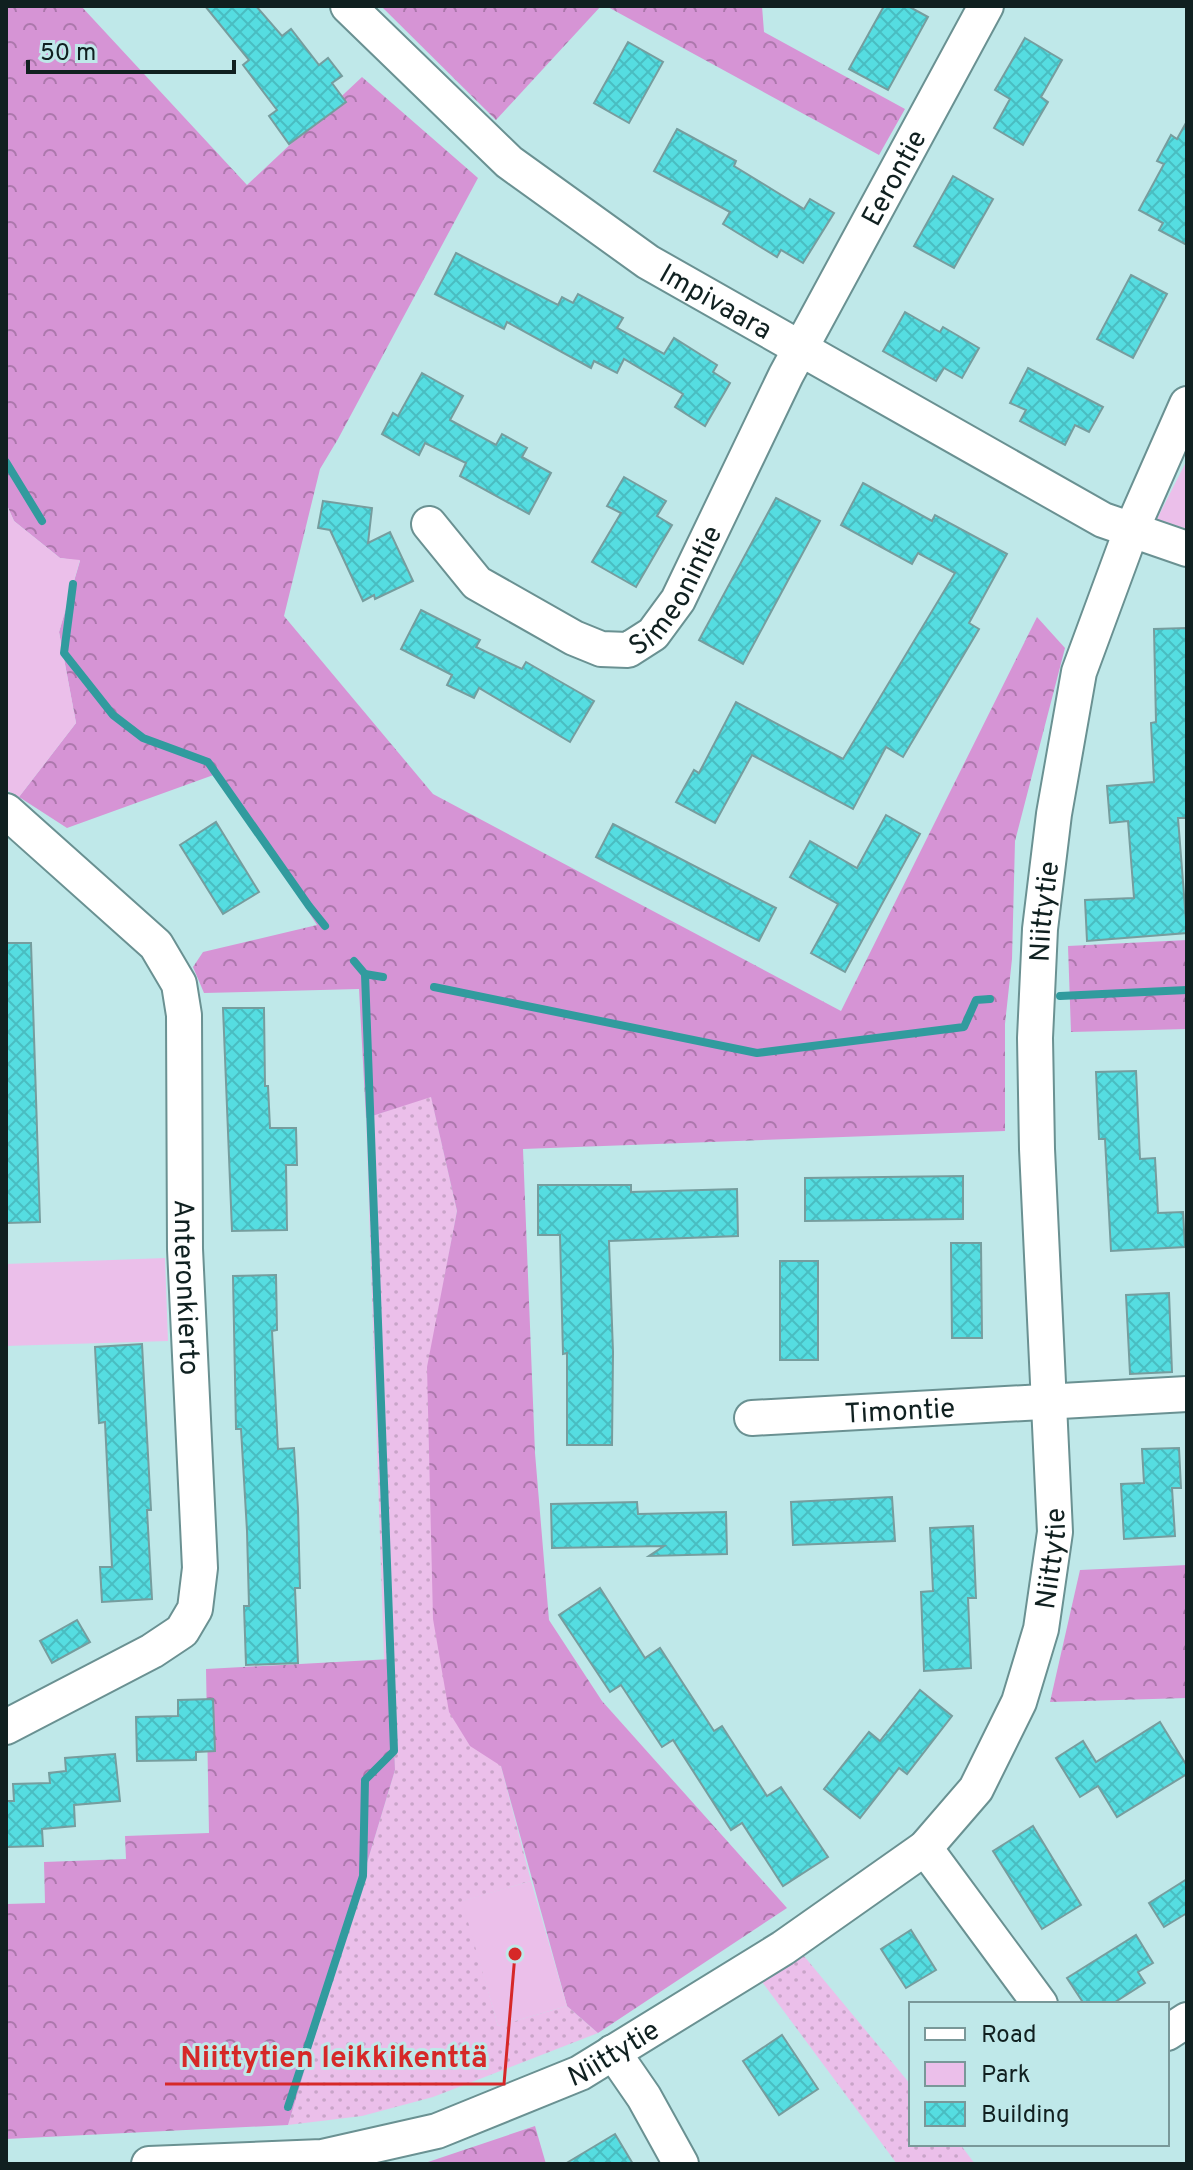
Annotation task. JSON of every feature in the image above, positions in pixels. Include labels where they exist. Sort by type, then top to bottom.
[{"type":"street","name":"Impivaara","points":[[348,6],[509,162],[648,262],[1103,520],[1187,549]]},
{"type":"street","name":"Eerontie","points":[[801,348],[986,6]]},
{"type":"street","name":"Simeonintie","points":[[429,524],[477,583],[574,638],[601,649],[628,650],[653,634],[678,600],[801,348]]},
{"type":"street","name":"Niittytie","points":[[149,2164],[324,2161],[437,2131],[580,2073],[783,1948],[925,1848],[976,1789],[1019,1702],[1041,1629],[1055,1532],[1037,1149],[1035,1038],[1040,929],[1054,814],[1079,672],[1131,531],[1187,404]]},
{"type":"street","name":"Anteronkierto","points":[[6,811],[156,945],[179,984],[184,1015],[185,1249],[200,1568],[195,1609],[182,1631],[152,1651],[6,1727]]},
{"type":"street","name":"Timontie","points":[[752,1418],[1187,1394]]},
{"type":"street","points":[[925,1848],[1039,2002]]},
{"type":"street","points":[[1169,2032],[1187,2020]]},
{"type":"street","points":[[613,2052],[644,2097],[681,2164]]},
{"type":"green space","points":[[6,6],[81,6],[247,185],[362,77],[478,178],[320,469],[284,616],[433,794],[841,1011],[1037,617],[1065,648],[1015,841],[1012,959],[1005,1024],[1005,1131],[523,1149],[535,1453],[549,1620],[602,1701],[787,1908],[598,2033],[567,2006],[501,1766],[470,1746],[449,1712],[433,1619],[427,1367],[457,1211],[431,1097],[366,1118],[359,989],[204,993],[193,967],[203,952],[317,925],[219,773],[67,828],[19,797],[76,723],[59,632],[80,561],[60,558],[14,521],[6,503]]},
{"type":"green space","points":[[381,6],[601,6],[496,120]]},
{"type":"green space","points":[[606,6],[762,6],[764,32],[905,109],[879,155]]},
{"type":"green space","points":[[1187,460],[1187,529],[1157,519]]},
{"type":"green space","points":[[6,503],[14,521],[60,558],[80,560],[59,632],[76,723],[19,797],[6,790]]},
{"type":"green space","points":[[1187,940],[1187,1029],[1071,1032],[1068,946]]},
{"type":"green space","points":[[431,1096],[457,1211],[428,1367],[501,1766],[531,1881],[463,1901],[498,2026],[567,2006],[598,2033],[433,2097],[362,2116],[288,2125],[395,1770],[391,1659],[384,1661],[366,1118]]},
{"type":"green space","points":[[165,1258],[168,1341],[6,1346],[6,1264]]},
{"type":"green space","points":[[1187,1565],[1187,1698],[1050,1702],[1080,1570]]},
{"type":"green space","points":[[391,1659],[395,1770],[288,2125],[6,2139],[6,1904],[45,1903],[44,1862],[126,1859],[125,1836],[209,1833],[206,1669]]},
{"type":"green space","points":[[531,1881],[567,2006],[498,2026],[462,1901]]},
{"type":"green space","points":[[799,1950],[909,2083],[909,2146],[962,2146],[975,2164],[897,2164],[757,1975]]},
{"type":"green space","points":[[535,2126],[546,2164],[422,2164]]},
{"type":"building","points":[[205,6],[256,6],[282,36],[291,29],[319,65],[328,58],[342,76],[332,83],[346,102],[289,144],[269,116],[277,110],[243,65],[249,60]]},
{"type":"building","points":[[884,6],[908,6],[928,17],[888,90],[849,69]]},
{"type":"building","points":[[1025,38],[1062,60],[1041,97],[1048,102],[1023,145],[994,128],[1010,99],[995,90]]},
{"type":"building","points":[[628,42],[663,62],[629,123],[594,103]]},
{"type":"building","points":[[1187,121],[1187,245],[1159,230],[1163,223],[1139,210],[1164,164],[1157,161],[1171,135],[1177,139]]},
{"type":"building","points":[[677,129],[736,161],[734,166],[804,209],[810,199],[834,213],[803,263],[781,250],[777,257],[723,224],[730,212],[654,171]]},
{"type":"building","points":[[953,176],[993,199],[954,268],[914,246]]},
{"type":"building","points":[[456,253],[558,305],[562,297],[573,303],[578,294],[623,318],[617,328],[664,354],[674,338],[717,365],[713,372],[730,383],[705,426],[675,407],[683,394],[624,359],[617,373],[594,361],[591,368],[507,322],[504,329],[435,294]]},
{"type":"building","points":[[1131,275],[1167,294],[1133,358],[1097,339]]},
{"type":"building","points":[[905,312],[940,332],[943,327],[979,348],[962,378],[944,368],[936,381],[883,351]]},
{"type":"building","points":[[1028,368],[1103,407],[1089,432],[1075,425],[1065,445],[1020,421],[1026,410],[1010,403]]},
{"type":"building","points":[[422,373],[463,396],[450,420],[496,445],[502,434],[527,448],[522,457],[551,473],[529,514],[460,476],[466,463],[425,443],[419,455],[382,434],[393,413],[398,416]]},
{"type":"building","points":[[624,477],[666,501],[657,516],[672,525],[636,587],[592,562],[621,513],[607,506]]},
{"type":"building","points":[[863,483],[932,521],[935,515],[1007,554],[969,623],[979,629],[903,757],[886,747],[853,809],[752,755],[715,823],[676,802],[694,770],[699,773],[736,702],[843,759],[955,573],[918,553],[912,564],[841,525]]},
{"type":"building","points":[[776,498],[820,521],[743,664],[699,640]]},
{"type":"building","points":[[323,501],[372,508],[368,543],[390,532],[413,581],[375,599],[374,595],[363,601],[330,530],[318,528]]},
{"type":"building","points":[[421,610],[480,640],[476,647],[522,669],[526,662],[594,701],[570,742],[479,688],[474,698],[447,685],[452,675],[401,649]]},
{"type":"building","points":[[1187,628],[1187,818],[1178,818],[1187,933],[1087,941],[1085,900],[1134,898],[1128,821],[1110,823],[1107,786],[1154,782],[1151,723],[1156,722],[1154,629]]},
{"type":"building","points":[[886,815],[920,834],[845,972],[811,953],[838,904],[790,877],[810,841],[857,868]]},
{"type":"building","points":[[216,822],[259,892],[223,914],[180,845]]},
{"type":"building","points":[[613,824],[776,908],[759,941],[596,857]]},
{"type":"building","points":[[6,943],[31,943],[40,1222],[6,1223]]},
{"type":"building","points":[[223,1008],[264,1008],[265,1086],[268,1086],[270,1128],[296,1128],[297,1165],[286,1165],[287,1230],[232,1231]]},
{"type":"building","points":[[1136,1071],[1140,1159],[1155,1158],[1158,1213],[1183,1212],[1185,1247],[1111,1251],[1105,1139],[1099,1139],[1096,1072]]},
{"type":"building","points":[[963,1176],[963,1219],[805,1221],[805,1178]]},
{"type":"building","points":[[538,1185],[631,1185],[631,1192],[737,1189],[738,1236],[609,1241],[612,1445],[567,1445],[567,1353],[563,1354],[560,1235],[538,1235]]},
{"type":"building","points":[[951,1243],[981,1243],[982,1338],[952,1338]]},
{"type":"building","points":[[780,1261],[818,1261],[818,1360],[780,1360]]},
{"type":"building","points":[[276,1275],[277,1330],[272,1331],[278,1449],[294,1448],[298,1509],[300,1588],[295,1588],[298,1663],[246,1665],[244,1606],[249,1606],[247,1531],[241,1429],[236,1429],[233,1276]]},
{"type":"building","points":[[1169,1293],[1172,1372],[1130,1374],[1126,1295]]},
{"type":"building","points":[[142,1344],[151,1510],[147,1510],[152,1599],[102,1602],[100,1567],[112,1567],[105,1422],[99,1423],[95,1347]]},
{"type":"building","points":[[1179,1448],[1181,1488],[1172,1488],[1175,1536],[1124,1539],[1121,1484],[1144,1483],[1142,1449]]},
{"type":"building","points":[[892,1497],[895,1541],[793,1545],[791,1502]]},
{"type":"building","points":[[637,1502],[638,1514],[726,1512],[727,1554],[649,1556],[664,1546],[552,1548],[551,1504]]},
{"type":"building","points":[[973,1526],[976,1598],[968,1598],[971,1668],[924,1671],[921,1592],[933,1591],[930,1528]]},
{"type":"building","points":[[600,1588],[645,1658],[660,1648],[714,1731],[722,1726],[767,1796],[781,1787],[828,1857],[783,1886],[742,1823],[731,1830],[673,1740],[662,1747],[621,1685],[610,1692],[559,1615]]},
{"type":"building","points":[[77,1620],[90,1642],[52,1663],[40,1641]]},
{"type":"building","points":[[920,1690],[952,1716],[907,1774],[899,1768],[860,1818],[824,1789],[869,1732],[880,1741]]},
{"type":"building","points":[[213,1699],[215,1751],[196,1752],[196,1760],[137,1761],[136,1717],[178,1716],[178,1700]]},
{"type":"building","points":[[1160,1722],[1187,1766],[1187,1774],[1117,1817],[1098,1786],[1080,1797],[1056,1758],[1083,1741],[1096,1762]]},
{"type":"building","points":[[115,1754],[120,1801],[74,1805],[75,1826],[42,1829],[43,1846],[6,1847],[6,1801],[14,1801],[13,1784],[50,1783],[49,1773],[66,1771],[65,1758]]},
{"type":"building","points":[[1033,1826],[1081,1905],[1042,1929],[993,1851]]},
{"type":"building","points":[[1187,1879],[1187,1913],[1164,1927],[1149,1903]]},
{"type":"building","points":[[911,1930],[936,1970],[906,1988],[881,1949]]},
{"type":"building","points":[[1136,1935],[1153,1963],[1138,1972],[1145,1983],[1115,2002],[1083,2002],[1067,1978]]},
{"type":"building","points":[[782,2035],[818,2089],[779,2115],[743,2061]]},
{"type":"building","points":[[615,2134],[633,2164],[565,2164]]},
{"type":"waterway","points":[[6,462],[42,521]]},
{"type":"waterway","points":[[73,584],[64,653],[113,715],[143,738],[208,762],[325,926]]},
{"type":"waterway","points":[[288,2107],[363,1876],[365,1780],[394,1751],[365,974],[354,961]]},
{"type":"waterway","points":[[365,974],[383,977]]},
{"type":"waterway","points":[[434,987],[757,1053],[964,1027],[976,1000],[990,999]]},
{"type":"waterway","points":[[1060,996],[1187,990]]},
{"type":"place","name":"Niittytien leikkikenttä","points":[[515,1954]]}]
